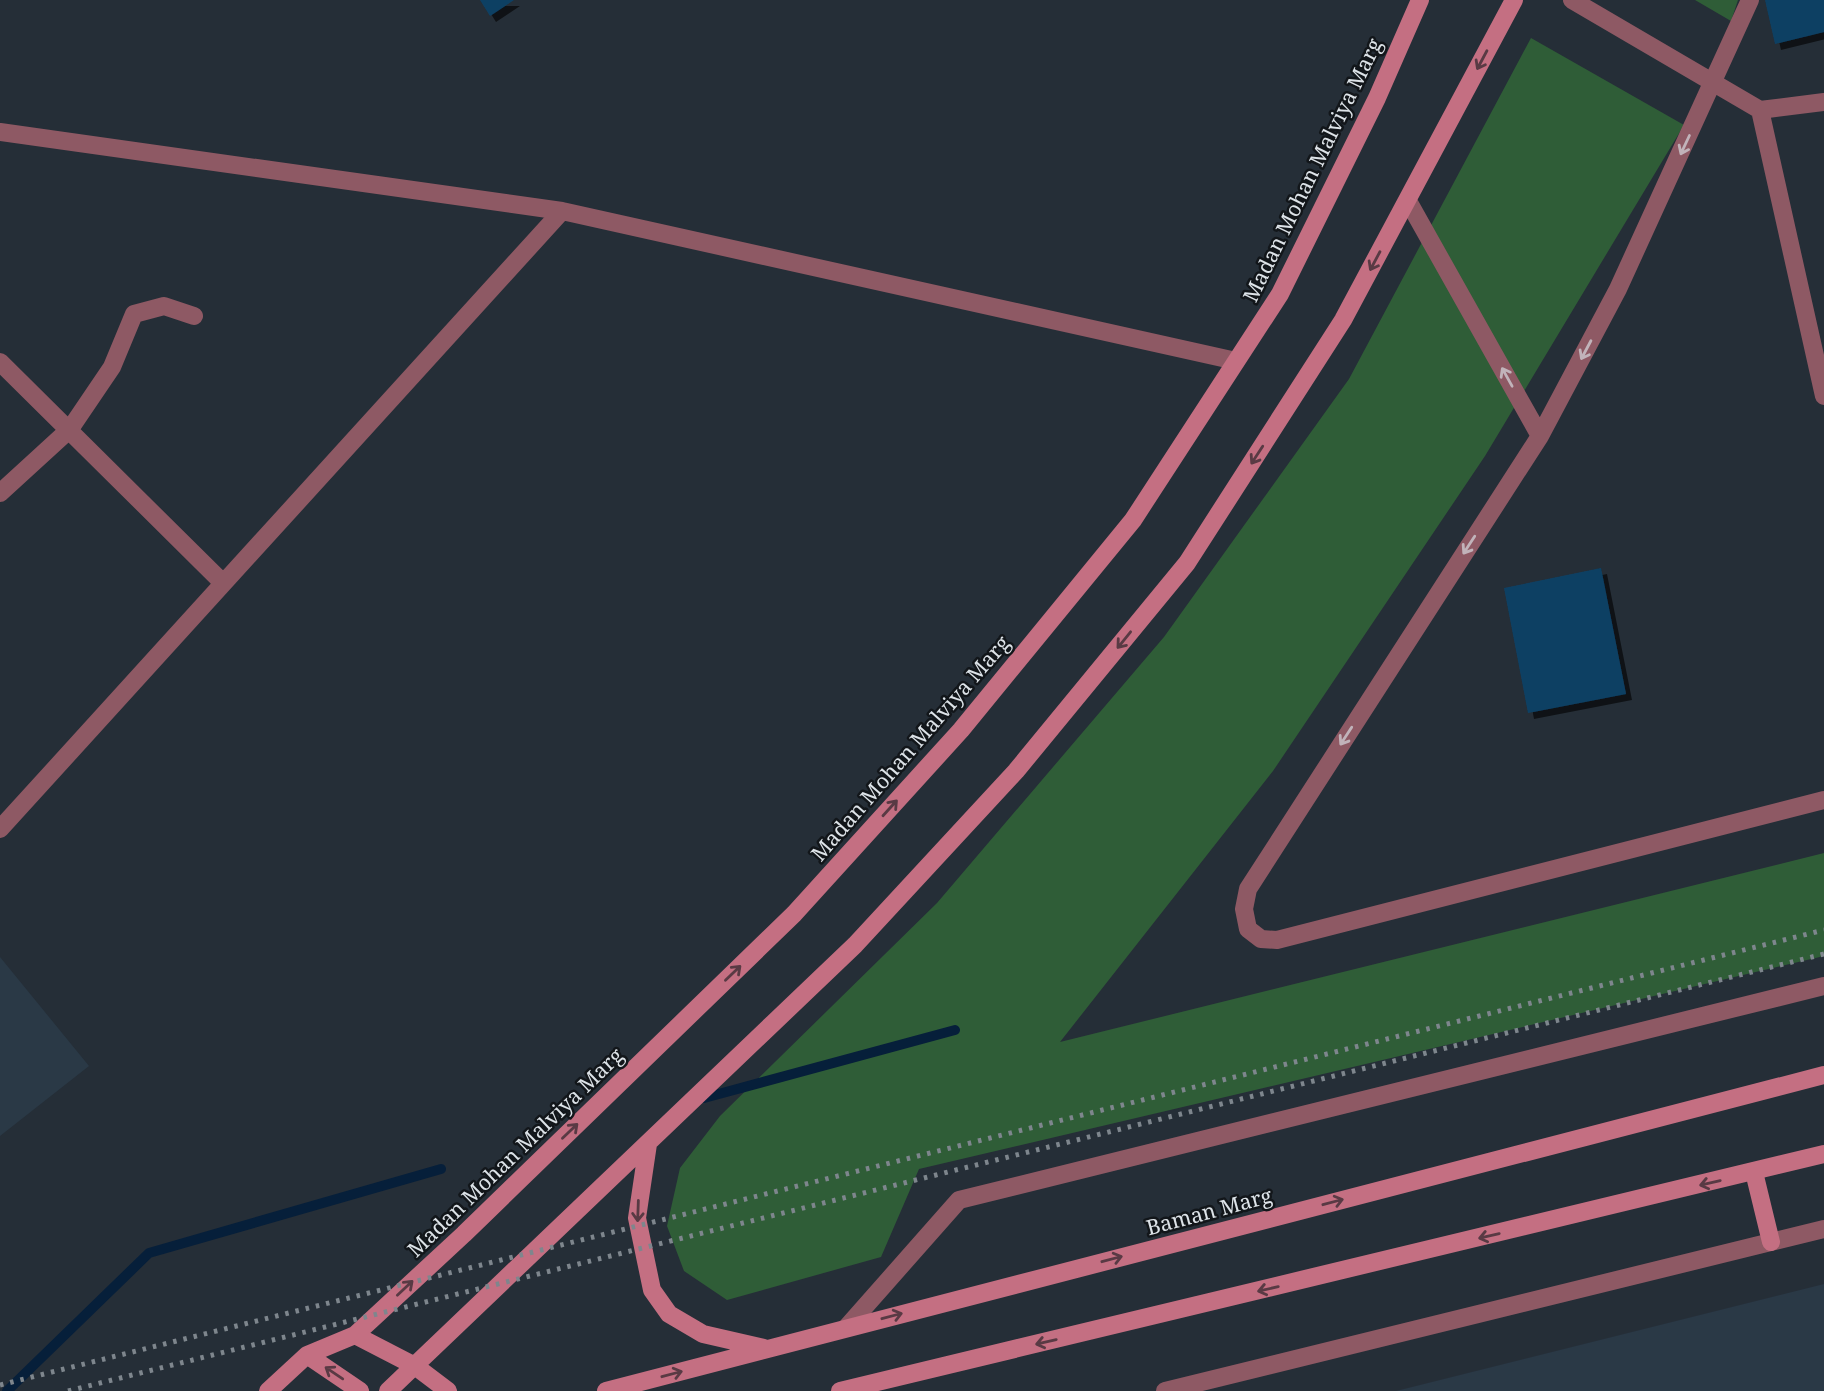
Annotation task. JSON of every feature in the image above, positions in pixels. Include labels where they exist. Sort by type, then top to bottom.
[{"type":"main road","name":"Madan Mohan Malviya Marg","points":[[268,1391],[307,1355],[355,1335],[794,914],[961,730],[1133,520],[1280,294],[1377,98],[1420,0]]},
{"type":"main road","points":[[388,1391],[648,1144],[884,914],[1016,771],[1187,563],[1343,320],[1514,0]]},
{"type":"main road","name":"Baman Marg","points":[[606,1391],[1824,1075]]},
{"type":"main road","points":[[648,1144],[637,1218],[652,1290],[669,1314],[703,1334],[767,1349]]},
{"type":"main road","points":[[840,1391],[905,1384],[1824,1154]]},
{"type":"main road","points":[[1754,1172],[1771,1242]]},
{"type":"main road","points":[[355,1335],[415,1366],[448,1391]]},
{"type":"main road","points":[[307,1355],[360,1391]]},
{"type":"street","points":[[1572,0],[1760,110],[1824,102]]},
{"type":"street","points":[[1750,0],[1618,289],[1540,436],[1248,889],[1244,909],[1248,929],[1261,939],[1277,940],[1824,800]]},
{"type":"street","points":[[1760,110],[1824,396]]},
{"type":"street","points":[[0,132],[562,211],[1236,361]]},
{"type":"street","points":[[1408,201],[1540,436]]},
{"type":"street","points":[[0,829],[562,211]]},
{"type":"street","points":[[0,493],[70,429],[112,367],[134,314],[164,306],[194,316]]},
{"type":"street","points":[[0,362],[223,583]]},
{"type":"street","points":[[846,1328],[959,1199],[1824,986]]},
{"type":"street","points":[[1165,1391],[1824,1229]]},
{"type":"shaded area","points":[[0,957],[89,1066],[0,1136]]},
{"type":"shaded area","points":[[1824,1284],[1824,1391],[1396,1391]]},
{"type":"green space","points":[[1695,0],[1738,0],[1731,21]]},
{"type":"green space","points":[[1531,38],[1684,125],[1485,456],[1273,771],[1060,1042],[1824,853],[1824,956],[919,1169],[881,1257],[727,1300],[684,1271],[667,1226],[680,1168],[720,1116],[937,903],[1164,637],[1349,379]]},
{"type":"building","points":[[480,0],[514,0],[490,16]]},
{"type":"building","points":[[1765,0],[1824,0],[1824,32],[1775,44]]},
{"type":"building","points":[[1601,568],[1626,694],[1528,713],[1504,588]]},
{"type":"waterway","points":[[704,1098],[955,1030]]},
{"type":"waterway","points":[[7,1391],[149,1253],[441,1169]]},
{"type":"railway","points":[[0,1385],[1824,930]]},
{"type":"railway","points":[[68,1391],[1824,954]]}]
